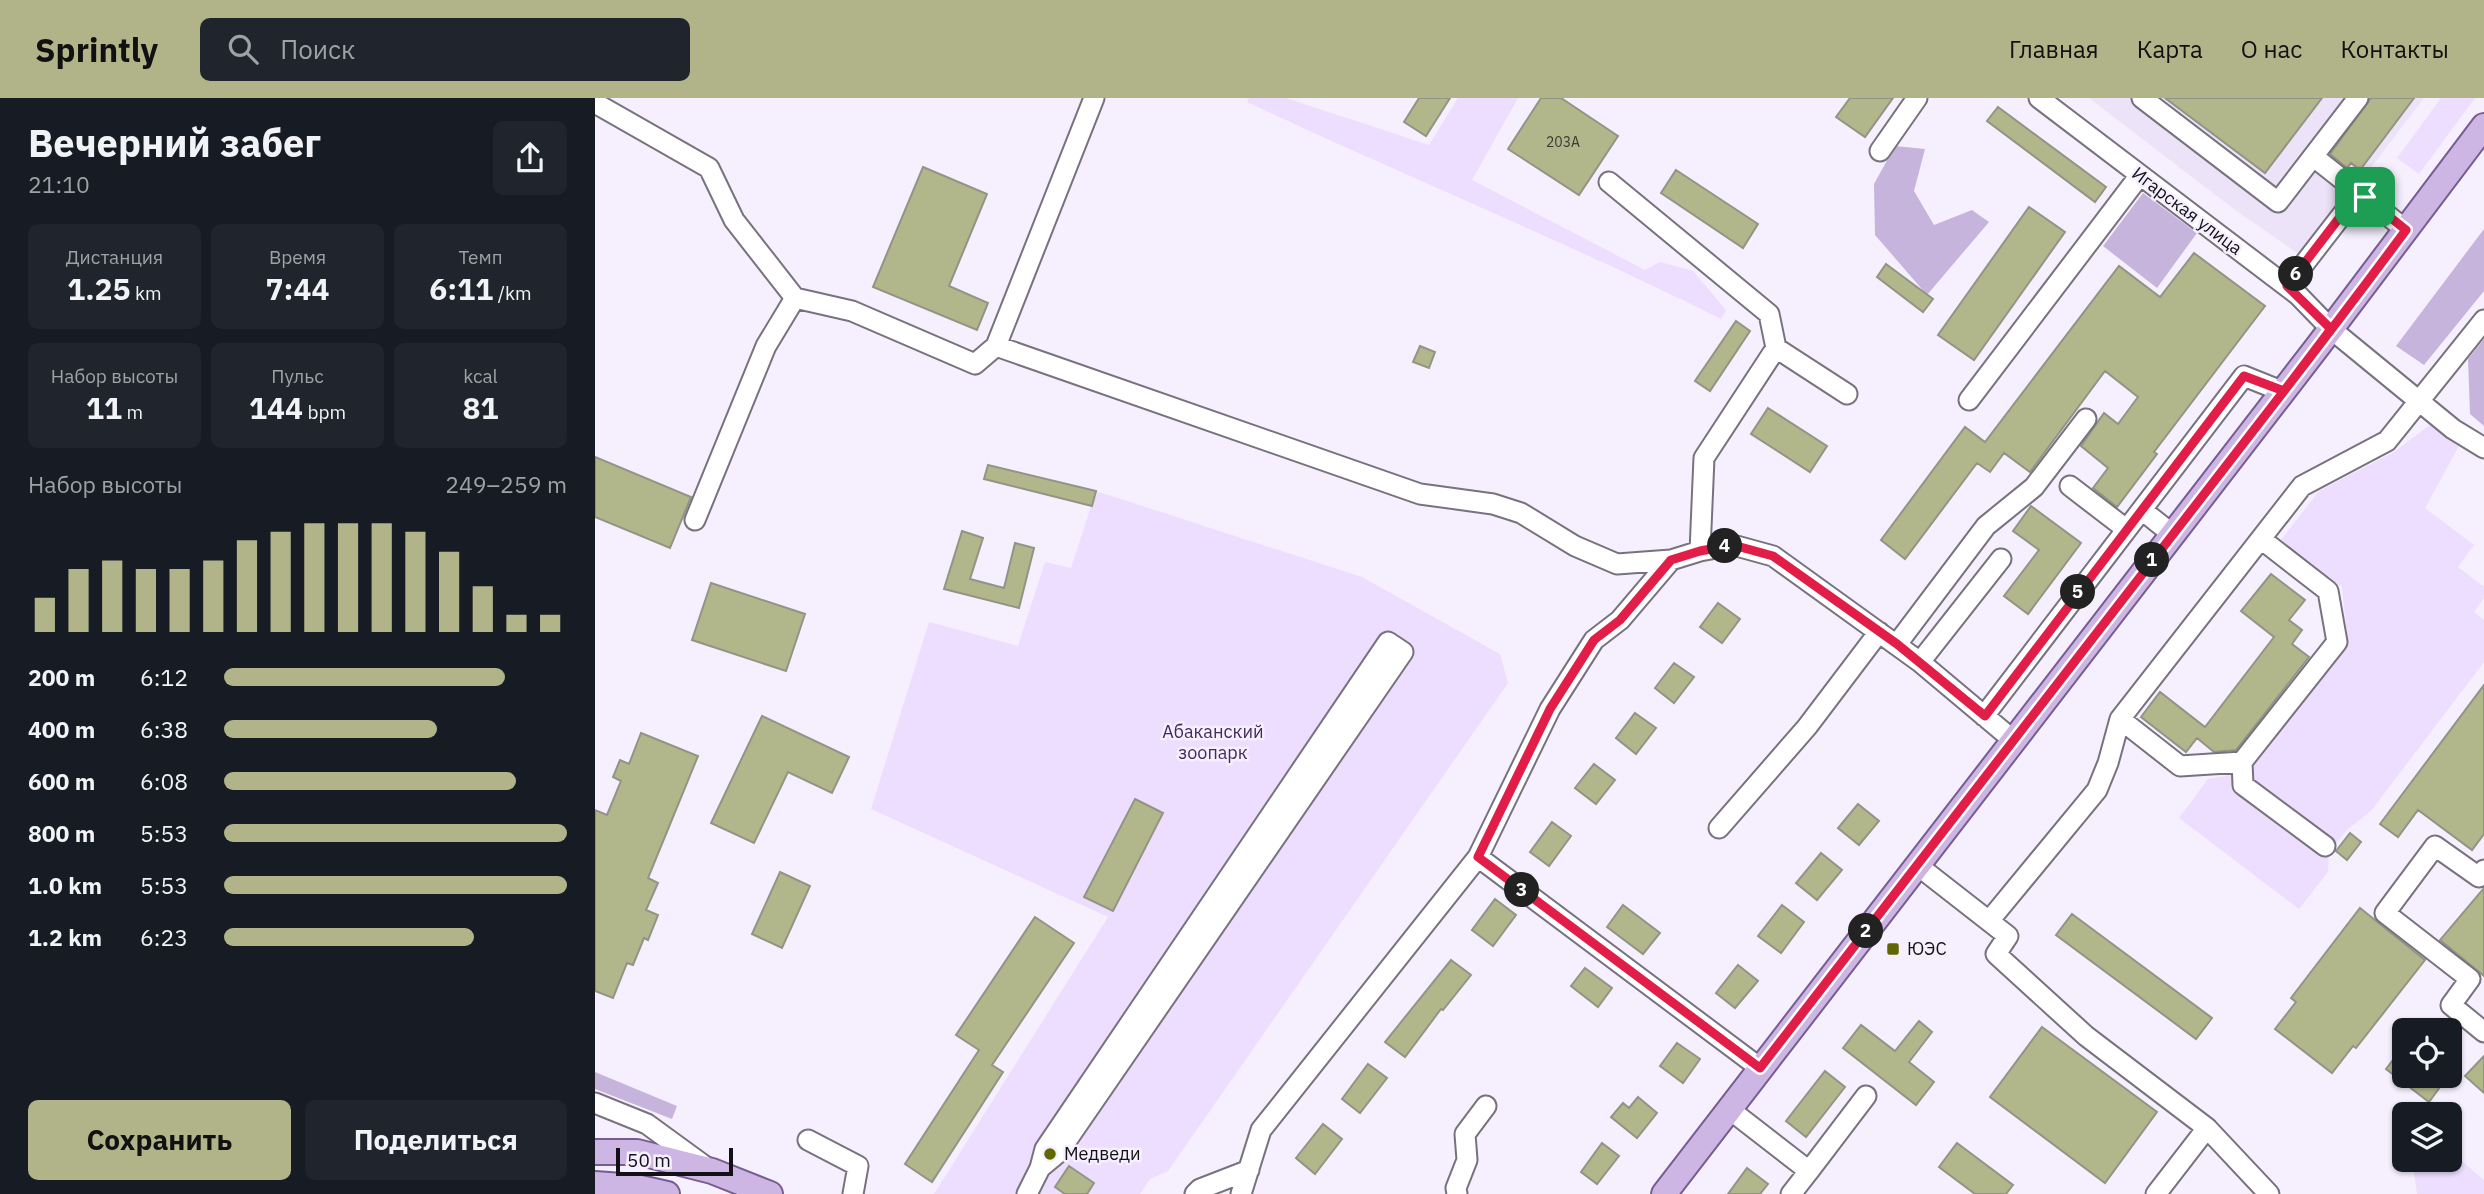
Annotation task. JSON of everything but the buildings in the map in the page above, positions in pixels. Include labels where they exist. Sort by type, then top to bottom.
[{"type":"main road","points":[[1664,1194],[2284,391],[2484,126]]},
{"type":"main road","points":[[595,1152],[637,1152],[712,1171],[770,1194]]},
{"type":"main road","points":[[595,1184],[667,1194]]},
{"type":"street","points":[[595,103],[709,168],[734,220],[795,298],[852,311],[975,364],[996,346],[1094,98]]},
{"type":"street","points":[[1880,151],[1917,98]]},
{"type":"street","name":"Игарская улица","points":[[2039,98],[2287,286],[2331,329],[2453,429],[2484,448]]},
{"type":"street","points":[[2142,98],[2277,202],[2358,98]]},
{"type":"street","points":[[2314,156],[2406,230]]},
{"type":"street","points":[[1969,400],[2140,175]]},
{"type":"street","points":[[1609,182],[1769,314],[1776,348],[1704,458],[1700,551]]},
{"type":"street","points":[[2287,286],[2359,192]]},
{"type":"street","points":[[695,520],[766,346],[795,298]]},
{"type":"street","points":[[1989,921],[2097,790],[2108,763],[2120,719],[2302,486],[2387,441],[2484,320]]},
{"type":"street","points":[[996,346],[1420,494],[1493,504],[1521,513],[1575,546],[1617,564],[1671,560],[1733,545],[1773,556],[1897,644],[2013,740]]},
{"type":"street","points":[[1776,348],[1847,394]]},
{"type":"street","points":[[1985,716],[2244,376],[2284,391]]},
{"type":"street","points":[[1897,644],[1986,526],[2034,487],[2086,419]]},
{"type":"street","points":[[2070,486],[2126,529]]},
{"type":"street","points":[[2142,510],[2172,534]]},
{"type":"street","points":[[2261,539],[2328,591],[2337,642],[2242,762],[2243,785],[2325,846]]},
{"type":"street","points":[[1920,662],[2001,559]]},
{"type":"street","points":[[1241,1194],[1262,1130],[1478,857],[1550,709],[1594,640],[1620,620],[1671,560]]},
{"type":"street","points":[[1719,828],[1807,727],[1879,632]]},
{"type":"street","points":[[1027,1194],[1040,1168],[1045,1149],[1388,642],[1403,652],[1058,1153],[1040,1168]]},
{"type":"street","points":[[2120,719],[2180,766],[2242,762]]},
{"type":"street","points":[[2484,870],[2479,877],[2435,845],[2385,913],[2470,979],[2451,1005],[2484,1032]]},
{"type":"street","points":[[1478,857],[1760,1068]]},
{"type":"street","points":[[1917,865],[2008,936],[1996,954],[2086,1036],[2207,1128],[2269,1194]]},
{"type":"street","points":[[1791,1194],[1866,1096]]},
{"type":"street","points":[[595,1103],[646,1124],[712,1171]]},
{"type":"street","points":[[1457,1194],[1456,1188],[1467,1160],[1465,1134],[1486,1106]]},
{"type":"street","points":[[1729,1109],[1809,1171]]},
{"type":"street","points":[[2156,1194],[2207,1128]]},
{"type":"street","points":[[808,1140],[858,1166],[853,1194]]},
{"type":"street","points":[[1195,1194],[1200,1189],[1249,1170]]},
{"type":"shaded area","points":[[2089,98],[2424,98],[2303,257],[2231,207]]},
{"type":"shaded area","points":[[1895,146],[1925,149],[1914,191],[1934,225],[1972,210],[1989,222],[1927,295],[1875,235],[1874,184]]},
{"type":"shaded area","points":[[2143,193],[2197,233],[2157,288],[2103,246]]},
{"type":"shaded area","points":[[2484,229],[2484,291],[2424,365],[2396,346]]},
{"type":"shaded area","points":[[2484,339],[2484,426],[2470,414],[2468,359]]},
{"type":"shaded area","points":[[595,1072],[677,1106],[672,1119],[595,1089]]},
{"type":"green space","points":[[1249,98],[1286,98],[1429,145],[1458,98],[1518,98],[1472,180],[1645,270],[1660,262],[1693,271],[1726,310],[1721,319],[1247,102]]},
{"type":"green space","points":[[2441,98],[2475,98],[2419,174],[2397,158]]},
{"type":"green space","points":[[2431,424],[2459,446],[2425,508],[2474,545],[2458,567],[2484,587],[2484,598],[2474,612],[2484,620],[2484,662],[2371,811],[2348,829],[2329,852],[2328,872],[2299,909],[2179,818],[2208,779],[2249,772],[2348,645],[2342,587],[2281,540],[2319,491],[2394,452]]},
{"type":"green space","name":"Абаканский зоопарк","points":[[1096,491],[1362,577],[1500,654],[1508,683],[1168,1171],[1150,1179],[1140,1194],[934,1194],[1108,917],[871,809],[929,622],[1018,646],[1045,562],[1071,568]]},
{"type":"green space","points":[[2462,1161],[2484,1180],[2484,1194],[2417,1194],[2414,1172],[2462,1172]]},
{"type":"place","name":"ЮЭС","points":[[1893,949]]},
{"type":"place","name":"Медведи","points":[[1050,1154]]},
{"type":"route","points":[[2365,197],[2359,192],[2287,286],[2331,329],[2284,391],[2244,376],[1985,716],[1897,644],[1773,556],[1733,545],[1700,551],[1671,560],[1620,620],[1594,640],[1550,709],[1478,857],[1760,1068],[2284,391],[2358,294],[2406,230],[2365,197]]}]
